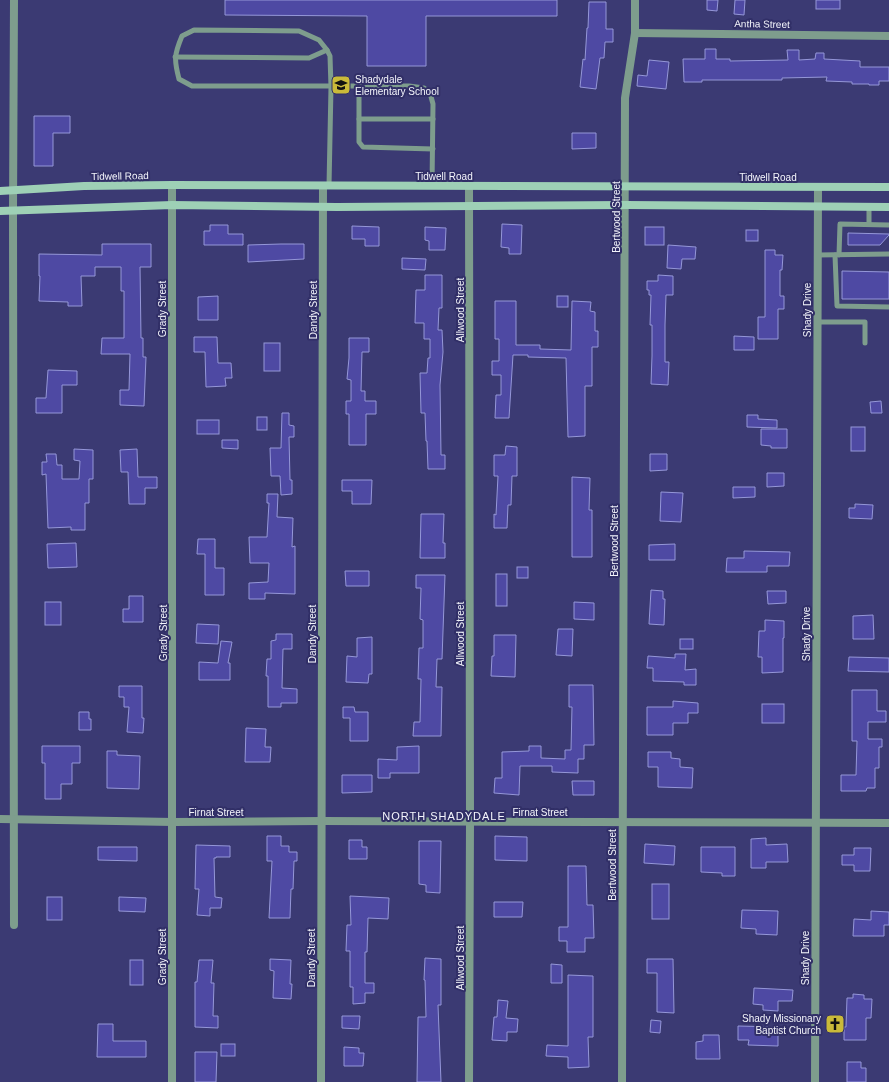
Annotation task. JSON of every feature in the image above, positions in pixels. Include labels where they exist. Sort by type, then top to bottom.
[{"type":"main road","name":"Tidwell Road","points":[[0,191],[84,186],[172,185],[889,187]]},
{"type":"main road","points":[[0,211],[172,205],[323,207],[626,205],[889,207]]},
{"type":"street","points":[[14,0],[14,925]]},
{"type":"street","name":"Bertwood Street","points":[[622,1082],[626,205],[625,98],[635,33],[635,0]]},
{"type":"street","name":"Antha Street","points":[[635,33],[889,36]]},
{"type":"street","name":"Grady Street","points":[[172,185],[172,1082]]},
{"type":"street","name":"Dandy Street","points":[[321,1082],[323,207],[326,186]]},
{"type":"street","name":"Allwood Street","points":[[469,186],[469,1082]]},
{"type":"street","name":"Shady Drive","points":[[815,1082],[818,187]]},
{"type":"street","name":"Firnat Street","points":[[0,819],[173,822],[322,821],[889,823]]},
{"type":"lane","points":[[326,186],[331,87],[330,56],[319,40],[299,31],[194,30],[182,36],[175,56],[179,79],[192,86],[331,87],[409,86],[424,88],[430,93],[433,104],[432,186]]},
{"type":"lane","points":[[175,56],[309,58],[327,50]]},
{"type":"lane","points":[[359,86],[359,142],[363,147],[433,149]]},
{"type":"lane","points":[[359,119],[433,119]]},
{"type":"lane","points":[[869,206],[869,224]]},
{"type":"lane","points":[[889,224],[840,224],[837,255],[837,306],[889,307]]},
{"type":"lane","points":[[818,255],[889,254]]},
{"type":"lane","points":[[817,322],[865,322],[865,343]]},
{"type":"building","points":[[225,0],[557,0],[557,16],[426,16],[426,66],[367,66],[367,16],[225,15]]},
{"type":"building","points":[[707,0],[718,0],[717,11],[707,10]]},
{"type":"building","points":[[735,0],[745,0],[744,15],[734,14]]},
{"type":"building","points":[[816,0],[840,0],[840,9],[816,9]]},
{"type":"building","points":[[589,2],[606,2],[606,29],[613,29],[613,42],[605,42],[604,58],[600,58],[596,89],[580,87],[583,59],[585,60]]},
{"type":"building","points":[[705,49],[716,49],[716,59],[730,59],[730,61],[788,60],[787,50],[799,50],[799,60],[815,59],[816,53],[824,53],[824,59],[860,61],[860,67],[889,67],[889,81],[879,81],[879,85],[852,84],[852,82],[826,81],[827,77],[782,78],[782,80],[702,80],[702,82],[684,82],[683,59],[705,59]]},
{"type":"building","points":[[649,60],[669,62],[666,89],[637,86],[638,75],[647,76]]},
{"type":"building","points":[[34,116],[70,116],[70,133],[53,133],[53,166],[34,166]]},
{"type":"building","points":[[572,133],[596,133],[596,148],[572,149]]},
{"type":"building","points":[[502,224],[522,225],[521,254],[509,254],[509,248],[501,247]]},
{"type":"building","points":[[210,225],[228,225],[228,234],[243,234],[243,245],[204,245],[204,231],[210,231]]},
{"type":"building","points":[[352,226],[379,227],[379,246],[365,246],[365,239],[352,239]]},
{"type":"building","points":[[425,227],[446,228],[445,250],[429,250],[429,241],[425,240]]},
{"type":"building","points":[[645,227],[664,227],[664,245],[645,245]]},
{"type":"building","points":[[746,230],[758,230],[758,241],[746,241]]},
{"type":"building","points":[[848,233],[889,235],[880,245],[848,245]]},
{"type":"building","points":[[102,244],[151,244],[151,267],[140,267],[141,338],[143,338],[143,357],[146,357],[144,406],[120,405],[120,390],[129,390],[130,354],[101,354],[102,338],[124,338],[124,291],[121,291],[121,267],[95,267],[95,276],[81,276],[82,306],[68,306],[68,302],[39,301],[39,254],[102,255]]},
{"type":"building","points":[[304,244],[304,259],[248,262],[248,245]]},
{"type":"building","points":[[668,245],[696,247],[695,259],[682,259],[681,269],[667,268]]},
{"type":"building","points":[[765,250],[775,250],[775,255],[783,255],[782,270],[780,270],[780,296],[784,296],[784,309],[778,309],[778,339],[758,339],[758,317],[765,317]]},
{"type":"building","points":[[402,258],[426,259],[425,270],[402,269]]},
{"type":"building","points":[[842,271],[889,272],[889,299],[842,299]]},
{"type":"building","points":[[425,275],[442,275],[442,308],[439,308],[438,330],[442,330],[443,352],[440,385],[441,455],[445,455],[445,469],[428,469],[425,413],[421,413],[420,373],[427,373],[428,358],[430,358],[430,339],[424,339],[424,323],[415,323],[416,290],[425,290]]},
{"type":"building","points":[[658,275],[673,276],[673,295],[666,295],[665,362],[669,362],[668,385],[651,384],[651,295],[649,295],[649,290],[647,290],[647,281],[658,281]]},
{"type":"building","points":[[218,296],[218,320],[198,320],[198,297]]},
{"type":"building","points":[[557,296],[568,296],[568,307],[557,307]]},
{"type":"building","points":[[495,301],[516,301],[516,345],[540,345],[540,349],[571,350],[572,301],[591,302],[590,311],[595,312],[595,331],[598,331],[598,347],[592,347],[592,386],[585,386],[585,436],[568,437],[566,358],[513,355],[509,418],[495,418],[496,395],[501,395],[501,375],[492,375],[492,361],[499,361],[499,339],[495,339]]},
{"type":"building","points":[[734,336],[754,337],[754,350],[734,350]]},
{"type":"building","points":[[194,337],[217,337],[218,363],[231,363],[232,378],[225,378],[226,386],[206,387],[205,352],[194,352]]},
{"type":"building","points":[[349,338],[369,338],[369,352],[362,352],[361,391],[365,391],[365,401],[376,401],[376,414],[366,414],[366,445],[349,445],[349,414],[346,414],[346,401],[351,401],[351,380],[347,379]]},
{"type":"building","points":[[264,343],[280,343],[280,371],[264,371]]},
{"type":"building","points":[[48,370],[77,371],[77,385],[62,385],[62,413],[36,413],[36,398],[46,398]]},
{"type":"building","points":[[881,401],[882,413],[871,413],[870,402]]},
{"type":"building","points":[[282,413],[289,413],[289,425],[294,426],[294,437],[289,437],[290,480],[292,480],[292,494],[281,495],[280,476],[271,476],[270,448],[281,448]]},
{"type":"building","points":[[747,415],[758,415],[758,419],[777,420],[777,428],[747,427]]},
{"type":"building","points":[[257,417],[267,417],[267,430],[257,430]]},
{"type":"building","points":[[197,420],[219,420],[219,434],[197,434]]},
{"type":"building","points":[[851,427],[865,427],[865,451],[851,451]]},
{"type":"building","points":[[761,429],[787,429],[787,448],[771,448],[771,446],[761,445]]},
{"type":"building","points":[[222,440],[238,440],[238,449],[222,448]]},
{"type":"building","points":[[506,446],[517,447],[517,476],[512,476],[511,505],[508,505],[507,528],[494,528],[498,476],[494,476],[494,455],[505,455]]},
{"type":"building","points":[[74,449],[93,450],[93,479],[89,479],[89,503],[85,503],[85,530],[71,530],[71,527],[48,528],[46,474],[42,475],[42,462],[47,462],[46,454],[56,454],[57,465],[62,465],[62,479],[79,479],[80,461],[74,460]]},
{"type":"building","points":[[137,449],[138,477],[157,477],[157,488],[145,488],[145,504],[129,504],[128,472],[121,472],[120,450]]},
{"type":"building","points":[[650,454],[667,454],[667,470],[650,471]]},
{"type":"building","points":[[767,473],[784,473],[784,486],[767,487]]},
{"type":"building","points":[[572,477],[590,478],[589,510],[592,510],[592,557],[572,557]]},
{"type":"building","points":[[342,480],[372,480],[371,504],[352,504],[352,491],[342,491]]},
{"type":"building","points":[[733,487],[755,487],[755,497],[733,498]]},
{"type":"building","points":[[661,492],[683,493],[681,522],[660,521]]},
{"type":"building","points":[[267,494],[278,494],[277,517],[293,518],[292,547],[295,546],[295,594],[265,593],[265,599],[249,599],[249,583],[268,582],[269,563],[250,563],[249,537],[267,537],[269,503],[267,503]]},
{"type":"building","points":[[855,504],[873,505],[872,519],[849,518],[849,508],[855,508]]},
{"type":"building","points":[[421,514],[444,514],[443,543],[445,543],[445,558],[420,558]]},
{"type":"building","points":[[198,539],[215,539],[215,568],[224,568],[224,595],[205,595],[205,554],[197,554]]},
{"type":"building","points":[[76,543],[77,567],[48,568],[47,544]]},
{"type":"building","points":[[675,544],[675,560],[649,560],[649,545]]},
{"type":"building","points":[[744,551],[790,552],[789,566],[767,566],[767,572],[726,572],[727,558],[744,558]]},
{"type":"building","points":[[517,567],[528,567],[528,578],[517,578]]},
{"type":"building","points":[[345,571],[369,571],[369,586],[346,586]]},
{"type":"building","points":[[496,574],[507,574],[507,606],[496,606]]},
{"type":"building","points":[[416,575],[445,575],[442,659],[437,659],[436,687],[442,687],[441,736],[413,736],[414,722],[420,722],[421,679],[418,679],[419,648],[423,648],[423,620],[420,619],[421,588],[416,588]]},
{"type":"building","points":[[651,590],[663,591],[663,599],[665,599],[664,625],[649,624]]},
{"type":"building","points":[[767,591],[786,591],[786,603],[768,604]]},
{"type":"building","points":[[129,596],[143,596],[143,622],[123,622],[123,609],[129,609]]},
{"type":"building","points":[[45,602],[61,602],[61,625],[45,625]]},
{"type":"building","points":[[574,602],[594,603],[594,620],[574,619]]},
{"type":"building","points":[[873,615],[874,639],[853,639],[853,616]]},
{"type":"building","points":[[765,620],[784,621],[783,672],[762,673],[762,657],[758,657],[759,631],[765,631]]},
{"type":"building","points":[[197,624],[219,625],[218,644],[196,643]]},
{"type":"building","points":[[558,629],[573,629],[572,656],[556,655]]},
{"type":"building","points":[[276,634],[292,634],[292,649],[283,649],[282,688],[297,689],[297,703],[281,703],[281,707],[268,707],[268,676],[266,676],[267,659],[271,659],[271,641],[276,640]]},
{"type":"building","points":[[494,635],[516,635],[515,677],[491,676],[492,656],[494,656]]},
{"type":"building","points":[[372,637],[372,674],[369,674],[368,683],[346,682],[347,656],[357,657],[357,638]]},
{"type":"building","points":[[680,639],[693,639],[693,649],[680,649]]},
{"type":"building","points":[[221,641],[232,642],[228,663],[230,663],[230,680],[199,680],[199,662],[218,663]]},
{"type":"building","points":[[675,654],[686,654],[685,670],[696,669],[696,685],[684,685],[684,682],[653,681],[653,668],[647,668],[648,656],[675,658]]},
{"type":"building","points":[[849,657],[889,658],[889,672],[848,671]]},
{"type":"building","points":[[569,685],[593,685],[594,745],[584,745],[584,759],[578,759],[578,773],[552,772],[552,766],[520,766],[519,795],[494,793],[495,778],[502,778],[502,752],[529,751],[529,746],[541,746],[541,758],[565,759],[565,750],[571,750],[572,707],[569,707]]},
{"type":"building","points":[[119,686],[142,686],[142,718],[144,718],[143,733],[127,732],[129,707],[124,707],[124,697],[119,697]]},
{"type":"building","points":[[852,690],[877,690],[877,711],[886,711],[886,722],[868,722],[868,739],[882,739],[882,747],[879,747],[879,768],[875,768],[875,788],[867,788],[866,791],[841,791],[841,775],[856,775],[857,741],[852,741]]},
{"type":"building","points":[[673,701],[698,703],[698,713],[688,713],[688,723],[673,723],[673,735],[647,735],[647,707],[673,707]]},
{"type":"building","points":[[762,704],[784,704],[784,723],[762,723]]},
{"type":"building","points":[[343,707],[354,707],[355,712],[368,712],[368,741],[350,741],[350,718],[343,718]]},
{"type":"building","points":[[79,712],[89,712],[89,719],[91,719],[91,730],[79,730]]},
{"type":"building","points":[[246,728],[266,729],[265,747],[271,747],[270,762],[245,762]]},
{"type":"building","points":[[42,746],[80,746],[80,763],[72,763],[72,784],[61,784],[61,799],[45,799],[45,763],[42,763]]},
{"type":"building","points":[[419,746],[419,773],[390,773],[390,778],[378,778],[378,759],[397,760],[397,747]]},
{"type":"building","points":[[107,751],[117,751],[117,755],[140,756],[139,789],[107,788]]},
{"type":"building","points":[[648,752],[671,752],[671,758],[680,759],[680,767],[693,768],[692,788],[658,787],[658,767],[648,767]]},
{"type":"building","points":[[342,775],[372,775],[372,792],[342,793]]},
{"type":"building","points":[[572,781],[594,781],[594,795],[573,795]]},
{"type":"building","points":[[267,836],[281,836],[281,846],[289,846],[289,852],[297,852],[297,861],[294,861],[293,889],[291,889],[290,918],[269,918],[272,861],[267,861]]},
{"type":"building","points":[[495,836],[527,837],[527,861],[495,860]]},
{"type":"building","points":[[766,838],[766,845],[787,844],[788,862],[766,862],[766,868],[751,868],[751,839]]},
{"type":"building","points":[[349,840],[362,840],[362,847],[367,847],[367,859],[349,859]]},
{"type":"building","points":[[419,841],[441,841],[440,893],[426,892],[426,885],[419,884]]},
{"type":"building","points":[[645,844],[675,846],[674,865],[644,863]]},
{"type":"building","points":[[196,845],[230,846],[230,857],[214,858],[215,897],[222,898],[221,908],[210,908],[210,916],[197,915],[199,889],[195,889]]},
{"type":"building","points":[[98,847],[137,847],[137,861],[98,860]]},
{"type":"building","points":[[701,847],[735,847],[735,876],[722,876],[722,873],[701,872]]},
{"type":"building","points":[[854,848],[871,848],[870,871],[854,871],[854,865],[842,865],[842,855],[854,855]]},
{"type":"building","points":[[568,866],[586,866],[587,905],[593,905],[594,938],[585,938],[585,952],[567,952],[567,941],[559,941],[559,927],[568,927]]},
{"type":"building","points":[[652,884],[669,884],[669,919],[652,919]]},
{"type":"building","points":[[350,896],[389,898],[388,919],[368,918],[367,952],[365,952],[365,983],[374,983],[374,993],[365,993],[365,1003],[353,1004],[353,987],[350,987],[350,951],[346,951],[347,925],[351,925]]},
{"type":"building","points":[[47,897],[62,897],[62,920],[47,920]]},
{"type":"building","points":[[119,897],[146,898],[145,912],[119,911]]},
{"type":"building","points":[[494,902],[523,902],[522,917],[494,917]]},
{"type":"building","points":[[742,910],[778,911],[777,935],[756,934],[756,929],[741,928]]},
{"type":"building","points":[[871,911],[889,912],[889,925],[884,925],[884,936],[853,936],[854,919],[871,920]]},
{"type":"building","points":[[425,958],[441,959],[441,1005],[438,1005],[441,1082],[417,1082],[418,1017],[426,1017],[424,980]]},
{"type":"building","points":[[270,959],[291,960],[291,999],[273,998],[274,971],[270,970]]},
{"type":"building","points":[[647,959],[673,959],[674,1013],[657,1012],[657,973],[647,973]]},
{"type":"building","points":[[130,960],[143,960],[143,985],[130,985]]},
{"type":"building","points":[[199,960],[213,960],[211,983],[214,983],[213,1016],[218,1016],[218,1028],[195,1027],[195,982],[197,982]]},
{"type":"building","points":[[551,964],[562,965],[562,983],[551,983]]},
{"type":"building","points":[[568,975],[593,976],[593,1037],[588,1037],[589,1067],[568,1068],[568,1057],[546,1056],[547,1045],[568,1046]]},
{"type":"building","points":[[754,988],[793,990],[792,1001],[778,1001],[778,1011],[763,1010],[763,1005],[753,1004]]},
{"type":"building","points":[[853,994],[864,995],[864,999],[872,999],[871,1018],[866,1018],[866,1040],[844,1040],[847,998],[853,998]]},
{"type":"building","points":[[498,1000],[508,1001],[506,1018],[518,1019],[517,1032],[507,1032],[507,1041],[492,1040],[494,1017],[497,1017]]},
{"type":"building","points":[[342,1016],[360,1016],[359,1029],[342,1028]]},
{"type":"building","points":[[651,1020],[661,1021],[660,1033],[650,1032]]},
{"type":"building","points":[[98,1024],[113,1024],[113,1041],[146,1041],[146,1057],[97,1057]]},
{"type":"building","points":[[738,1026],[778,1027],[778,1046],[748,1045],[749,1040],[738,1040]]},
{"type":"building","points":[[703,1035],[719,1035],[720,1059],[696,1059],[696,1042],[703,1041]]},
{"type":"building","points":[[221,1044],[235,1044],[235,1056],[221,1056]]},
{"type":"building","points":[[344,1047],[359,1048],[359,1053],[364,1053],[363,1066],[344,1066]]},
{"type":"building","points":[[195,1052],[217,1052],[216,1082],[195,1082]]},
{"type":"building","points":[[847,1062],[861,1062],[861,1068],[866,1068],[866,1082],[847,1082]]},
{"type":"place","name":"Shadydale Elementary School","points":[[341,85]]},
{"type":"place","name":"Shady Missionary Baptist Church","points":[[835,1024]]},
{"type":"district","name":"NORTH SHADYDALE","points":[[444,816]]}]
